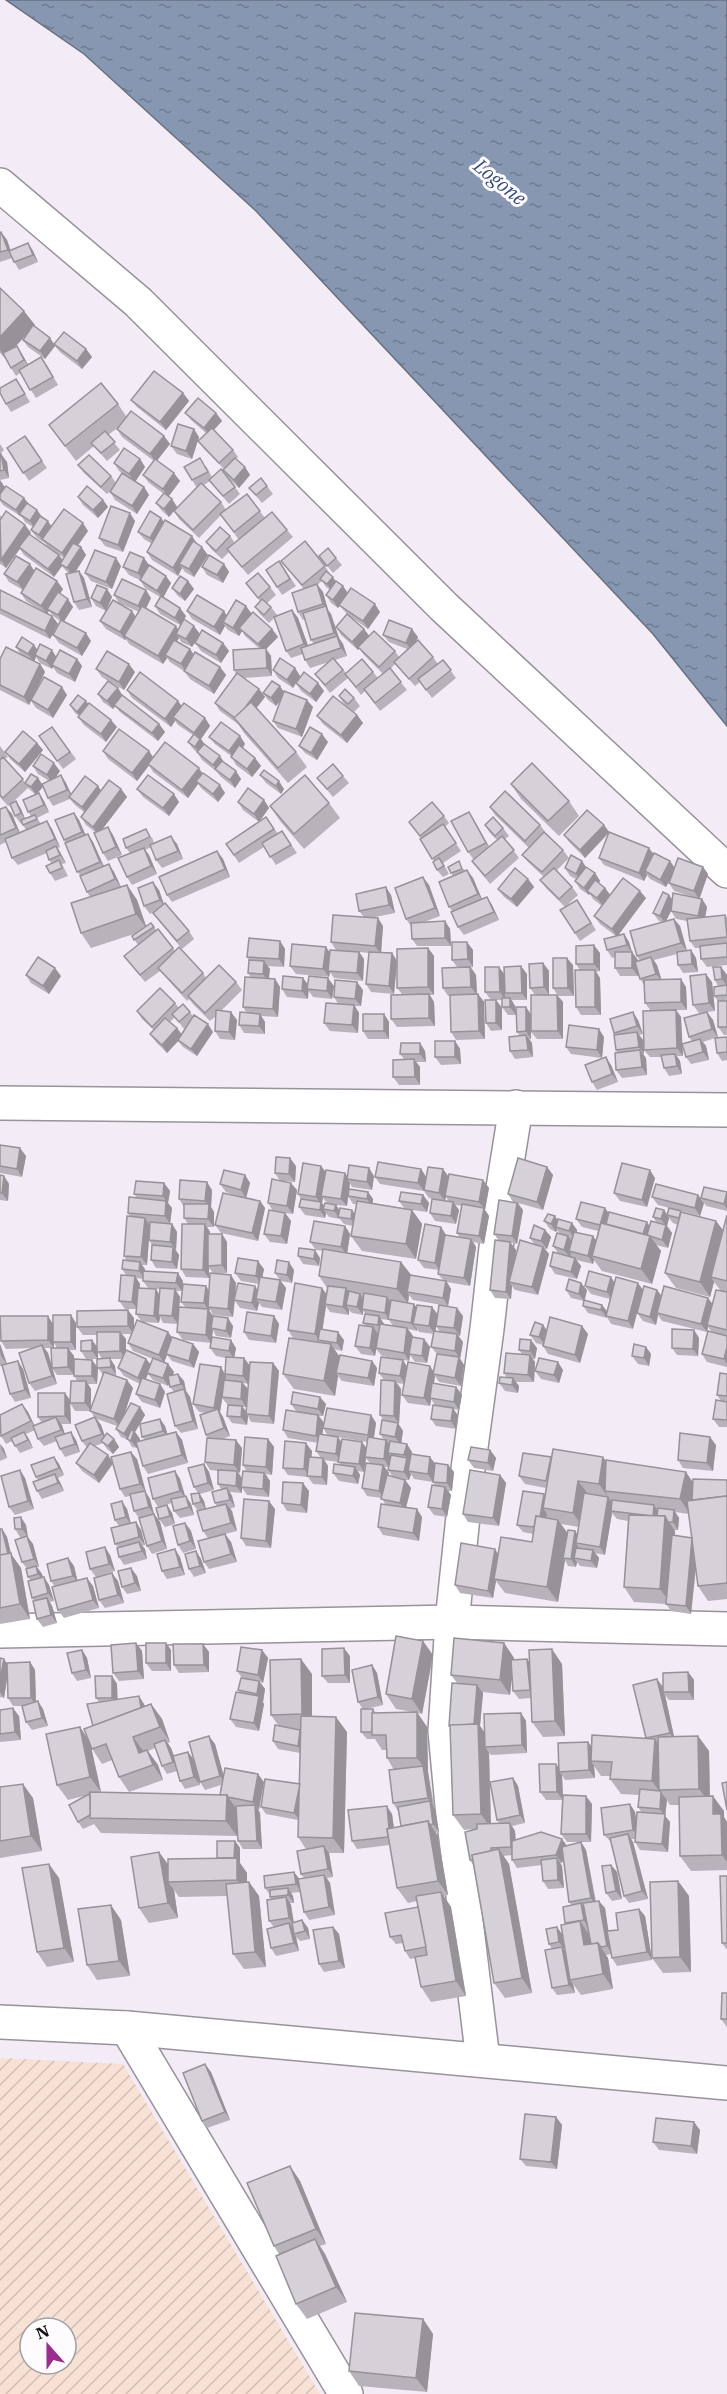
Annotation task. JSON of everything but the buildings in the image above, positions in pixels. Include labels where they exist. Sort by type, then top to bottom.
[{"type":"street","points":[[0,185],[138,302],[444,607],[727,871]]},
{"type":"street","points":[[0,1103],[727,1110]]},
{"type":"street","points":[[483,2060],[445,1731],[452,1622],[502,1194],[516,1107]]},
{"type":"street","points":[[0,1631],[452,1622],[727,1629]]},
{"type":"street","points":[[0,2022],[127,2028],[727,2083]]},
{"type":"street","points":[[127,2028],[346,2394]]},
{"type":"shaded area","points":[[0,2058],[123,2064],[320,2394],[0,2394]]},
{"type":"water","name":"Logone","points":[[6,0],[727,0],[727,726],[653,634],[256,211],[84,54]]}]
